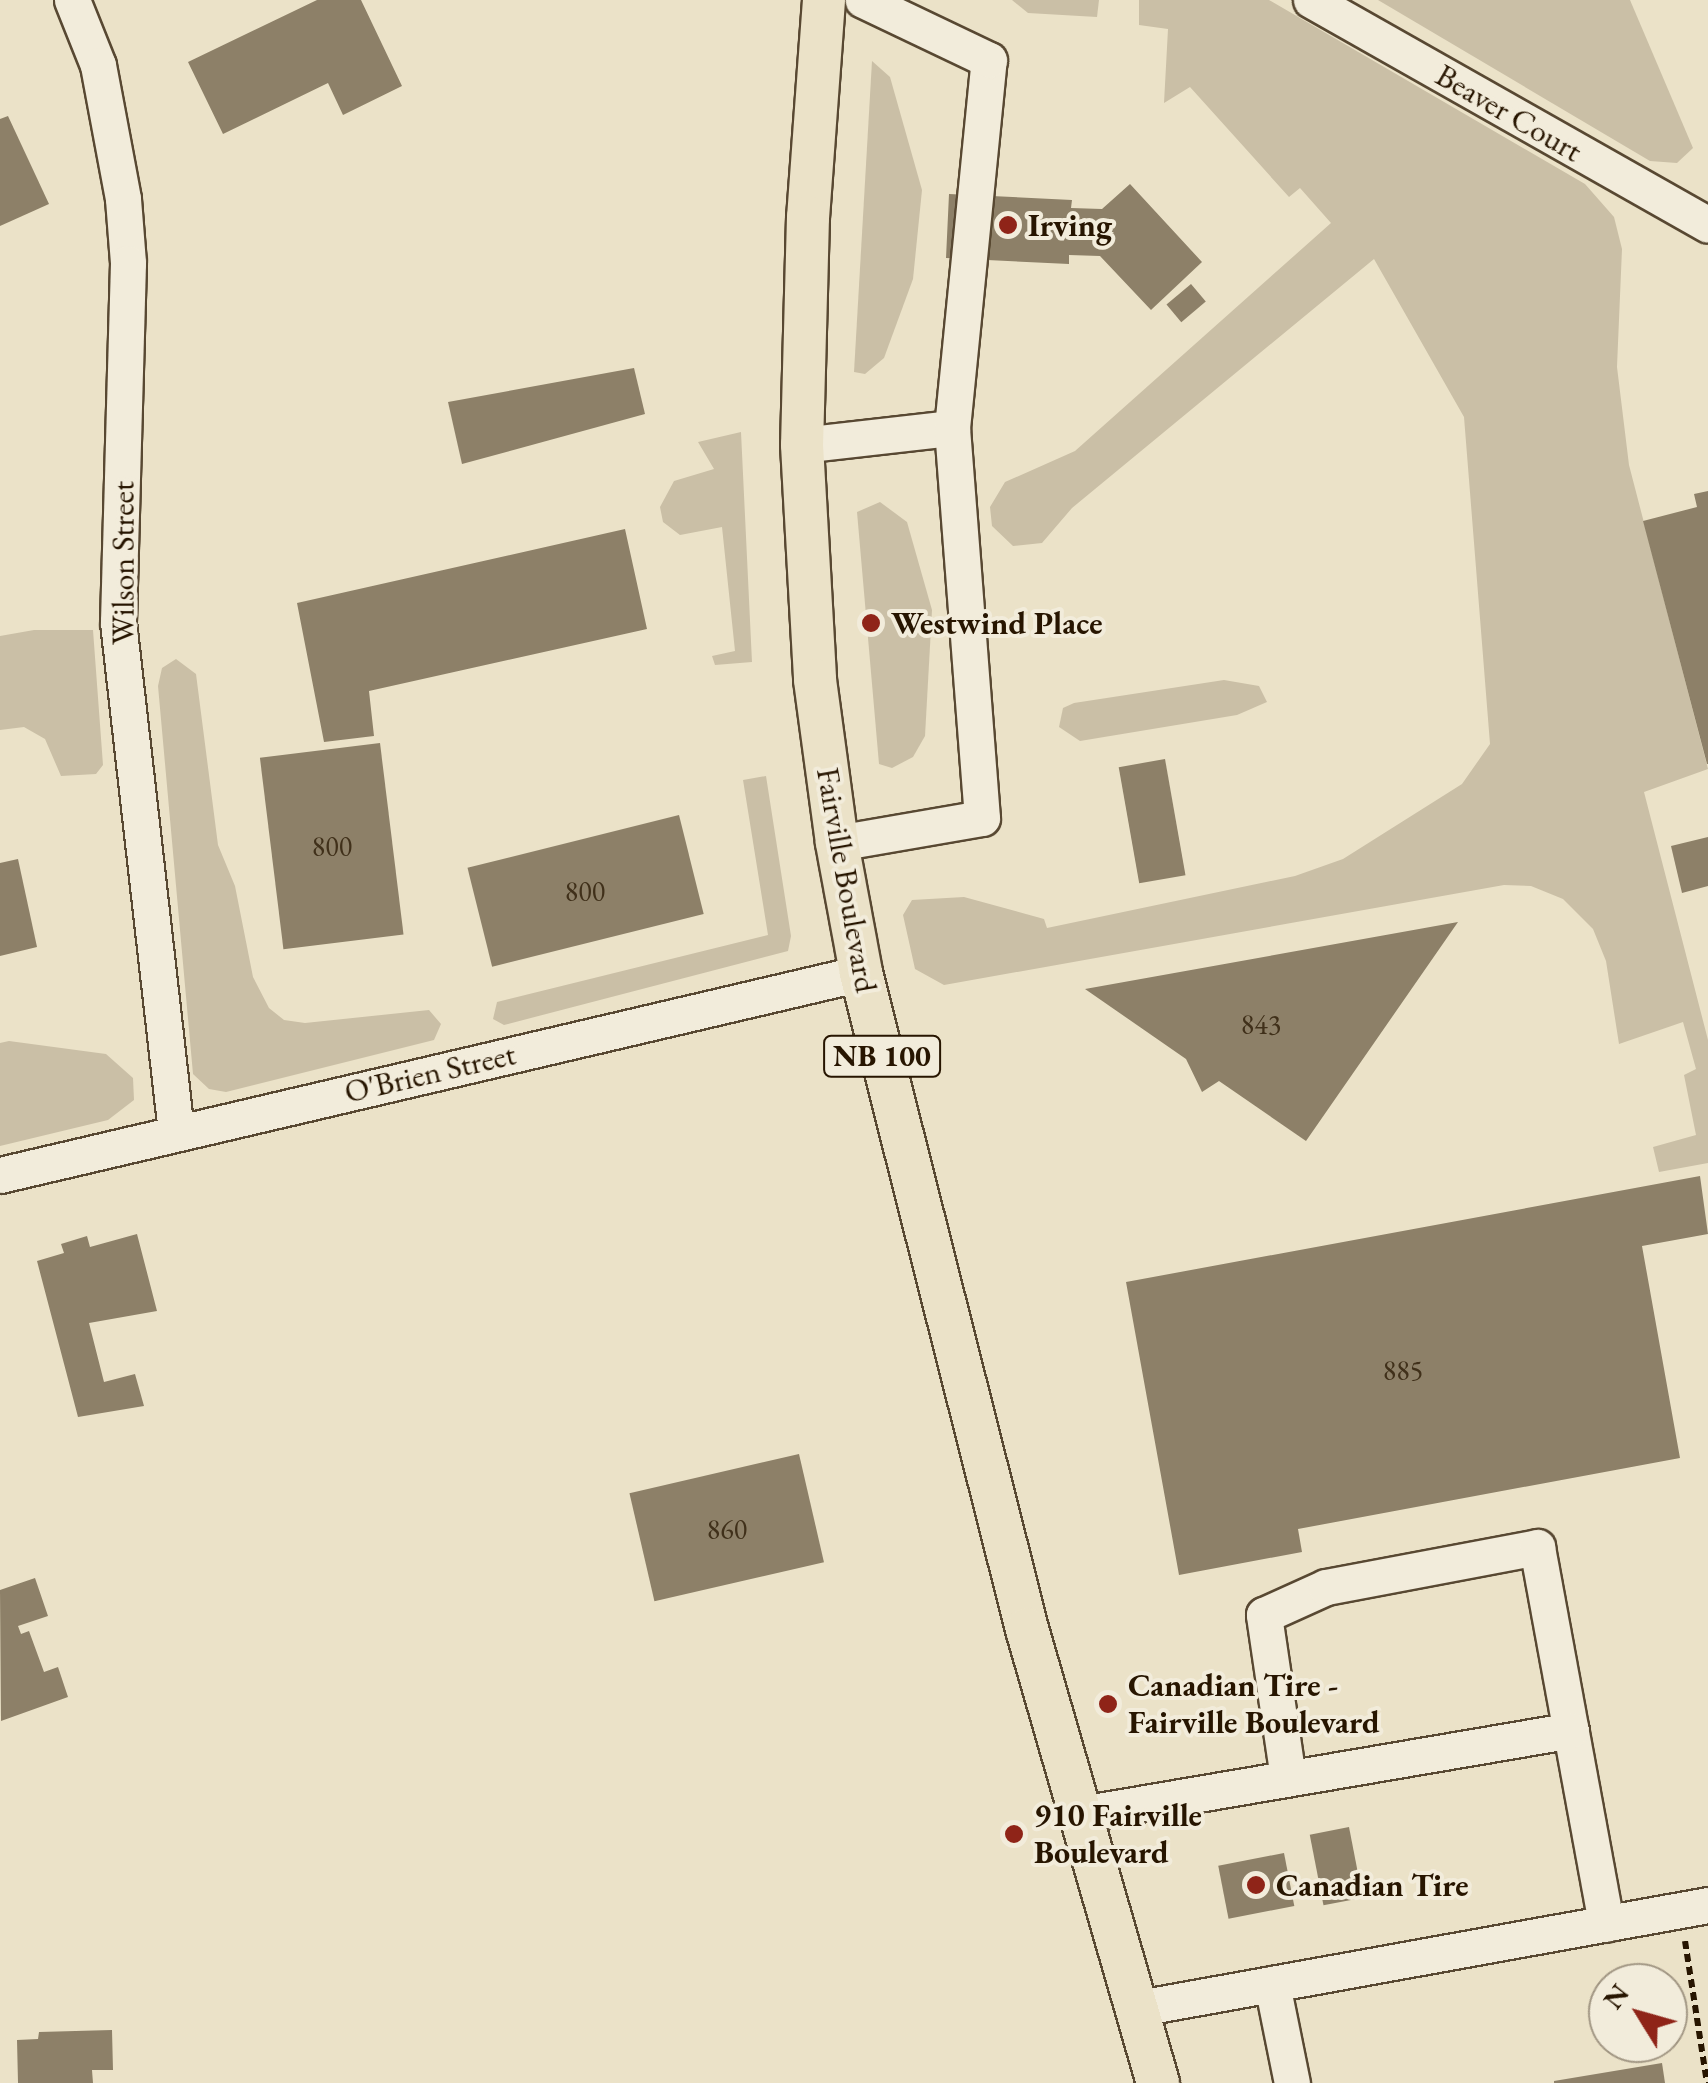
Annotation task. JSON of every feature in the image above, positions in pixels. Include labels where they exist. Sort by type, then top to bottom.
[{"type":"main road","name":"Fairville Boulevard","points":[[824,0],[808,217],[802,445],[814,664],[837,843],[861,973],[1027,1629],[1158,2083]]},
{"type":"street","name":"Wilson Street","points":[[72,0],[98,65],[124,215],[118,622],[176,1132]]},
{"type":"street","points":[[837,843],[982,818],[952,428],[989,60],[863,0]]},
{"type":"street","name":"Beaver Court","points":[[1311,0],[1708,225]]},
{"type":"street","points":[[802,445],[952,428]]},
{"type":"street","name":"O'Brien Street","points":[[0,1175],[861,973]]},
{"type":"street","points":[[1288,1778],[1264,1615],[1307,1601],[1326,1587],[1537,1547],[1606,1924]]},
{"type":"street","points":[[1081,1814],[1571,1730]]},
{"type":"street","points":[[1139,2008],[1694,1908]]},
{"type":"street","points":[[1272,1984],[1292,2083]]},
{"type":"path","points":[[1694,1908],[1707,2083]]},
{"type":"shaded area","points":[[1012,0],[1099,0],[1097,17],[1028,13]]},
{"type":"shaded area","points":[[1139,0],[1269,0],[1585,184],[1614,217],[1622,249],[1617,367],[1629,465],[1708,769],[1644,792],[1708,1040],[1708,1163],[1659,1172],[1653,1147],[1696,1135],[1684,1075],[1696,1069],[1683,1022],[1619,1044],[1606,961],[1593,929],[1563,899],[1531,886],[1504,885],[944,985],[915,969],[903,915],[912,900],[964,897],[1044,919],[1047,928],[1295,876],[1343,859],[1462,784],[1490,744],[1464,417],[1374,259],[1072,508],[1042,543],[1013,546],[992,526],[990,507],[1005,482],[1075,451],[1331,223],[1300,188],[1289,197],[1190,87],[1164,103],[1168,29],[1139,25]]},
{"type":"shaded area","points":[[1378,0],[1630,0],[1693,148],[1677,163],[1650,161]]},
{"type":"shaded area","points":[[872,61],[890,77],[922,190],[913,279],[884,358],[865,374],[854,372]]},
{"type":"shaded area","points":[[741,432],[752,662],[715,665],[712,656],[735,651],[722,527],[680,535],[663,522],[660,507],[674,481],[714,469],[698,442]]},
{"type":"shaded area","points":[[880,502],[907,522],[932,610],[925,736],[913,757],[892,768],[879,764],[857,512]]},
{"type":"shaded area","points":[[34,630],[93,630],[103,765],[96,774],[61,776],[45,739],[24,727],[0,730],[0,636]]},
{"type":"shaded area","points":[[176,659],[196,674],[218,845],[235,886],[253,977],[269,1008],[284,1020],[305,1023],[429,1010],[441,1024],[434,1040],[226,1092],[209,1089],[193,1074],[158,686],[162,668]]},
{"type":"shaded area","points":[[1224,680],[1259,686],[1267,702],[1237,715],[1080,741],[1059,727],[1063,708],[1074,703]]},
{"type":"shaded area","points":[[766,776],[791,936],[788,951],[504,1025],[493,1019],[497,1002],[768,935],[743,780]]},
{"type":"shaded area","points":[[0,1043],[106,1054],[133,1078],[134,1100],[108,1120],[0,1146]]},
{"type":"building","points":[[317,0],[361,0],[402,86],[343,115],[328,83],[223,134],[188,62]]},
{"type":"building","points":[[8,116],[49,204],[0,226],[0,119]]},
{"type":"building","points":[[1130,184],[1202,262],[1151,310],[1100,256],[1069,255],[1069,264],[946,258],[949,194],[1072,200],[1071,208],[1102,209]]},
{"type":"building","points":[[1191,284],[1206,302],[1181,322],[1166,305]]},
{"type":"building","points":[[634,368],[645,414],[462,464],[448,402]]},
{"type":"building","points":[[1708,491],[1707,764],[1643,521],[1697,507],[1694,494]]},
{"type":"building","points":[[625,529],[647,629],[369,691],[374,736],[324,742],[297,603]]},
{"type":"building","points":[[380,743],[404,935],[283,949],[260,758]]},
{"type":"building","points":[[1165,759],[1185,875],[1139,883],[1119,767]]},
{"type":"building","points":[[679,815],[704,914],[492,967],[467,868]]},
{"type":"building","points":[[1708,837],[1708,886],[1682,893],[1671,846]]},
{"type":"building","points":[[18,859],[37,947],[0,956],[0,863]]},
{"type":"building","points":[[1458,922],[1306,1141],[1219,1081],[1202,1092],[1186,1059],[1085,989]]},
{"type":"building","points":[[1700,1176],[1708,1234],[1642,1246],[1680,1458],[1298,1529],[1302,1552],[1179,1575],[1126,1282]]},
{"type":"building","points":[[137,1234],[157,1311],[89,1323],[104,1382],[135,1374],[144,1406],[78,1417],[37,1261],[64,1253],[61,1244],[87,1236],[90,1247]]},
{"type":"building","points":[[799,1454],[824,1562],[654,1601],[629,1493]]},
{"type":"building","points":[[35,1578],[48,1616],[18,1626],[21,1634],[29,1631],[44,1672],[58,1667],[68,1697],[1,1721],[0,1590]]},
{"type":"building","points":[[1349,1827],[1363,1898],[1323,1905],[1310,1835]]},
{"type":"building","name":"Canadian Tire","points":[[1284,1853],[1294,1906],[1229,1919],[1218,1866]]},
{"type":"building","points":[[112,2030],[113,2070],[92,2070],[93,2083],[18,2083],[17,2040],[38,2039],[39,2032]]},
{"type":"building","points":[[1662,2063],[1665,2083],[1554,2083]]},
{"type":"place","name":"Irving","points":[[1008,225]]},
{"type":"place","name":"Westwind Place","points":[[871,623]]},
{"type":"place","name":"Canadian Tire - Fairville Boulevard","points":[[1108,1704]]},
{"type":"place","name":"910 Fairville Boulevard","points":[[1014,1834]]},
{"type":"place","name":"Canadian Tire","points":[[1256,1885]]}]
